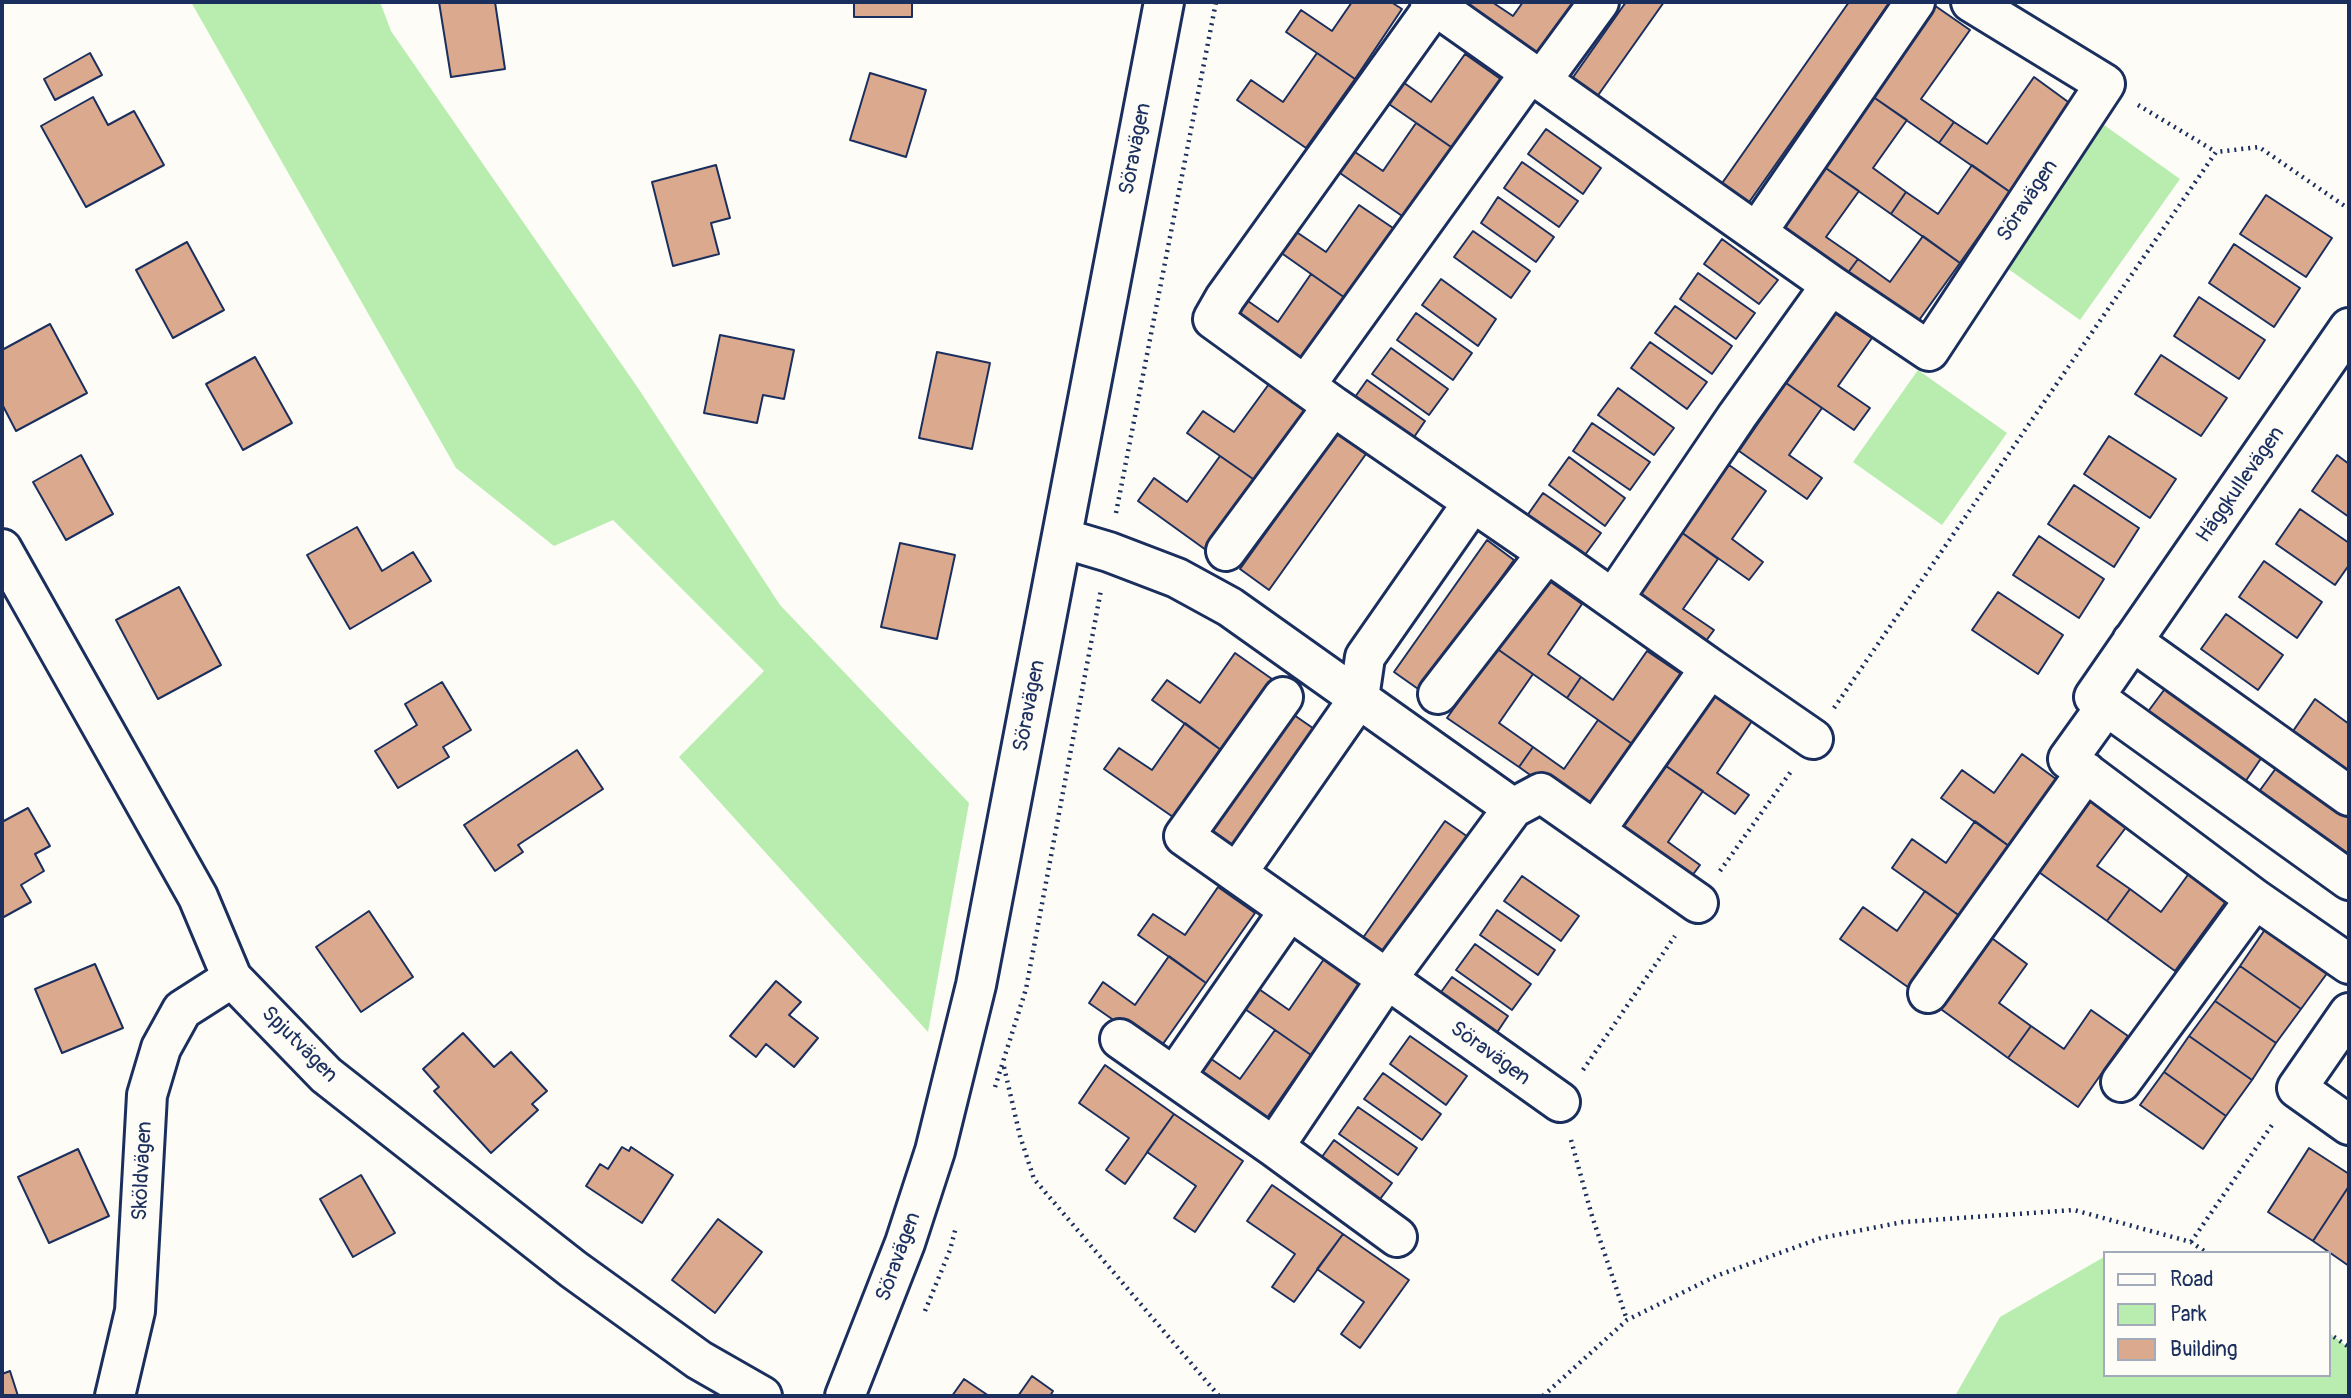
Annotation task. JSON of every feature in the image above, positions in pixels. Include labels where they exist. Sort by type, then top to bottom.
[{"type":"street","name":"Söravägen","points":[[845,1396],[900,1255],[935,1151],[976,985],[1164,2]]},
{"type":"street","points":[[1226,551],[1319,396],[1536,77],[1599,2]]},
{"type":"street","points":[[1758,232],[1915,2]]},
{"type":"street","points":[[1971,2],[2105,84]]},
{"type":"street","name":"Söravägen","points":[[1813,739],[1319,396],[1213,319],[1433,3],[1831,285],[1929,351],[2105,84]]},
{"type":"street","points":[[1613,599],[1737,416],[1831,285]]},
{"type":"street","name":"Häggkullevägen","points":[[2106,706],[2094,697],[2349,328]]},
{"type":"street","points":[[1237,873],[1359,698],[1366,657],[1473,502]]},
{"type":"street","points":[[1062,537],[1177,578],[1230,607],[1513,808]]},
{"type":"street","name":"Spjutvägen","points":[[2,549],[198,897],[232,978],[326,1075],[573,1269],[699,1360],[762,1396]]},
{"type":"street","points":[[1438,694],[1547,553]]},
{"type":"street","points":[[2132,641],[2349,796]]},
{"type":"street","points":[[1595,831],[1710,668]]},
{"type":"street","name":"Söravägen","points":[[1283,697],[1184,836],[1560,1102]]},
{"type":"street","points":[[2349,880],[2106,706],[2068,759],[2255,899],[2349,964]]},
{"type":"street","points":[[1928,993],[2086,772]]},
{"type":"street","points":[[1274,1147],[1387,979],[1513,808],[1541,793],[1698,904]]},
{"type":"street","points":[[2122,1082],[2255,899]]},
{"type":"street","points":[[1174,1077],[1289,911]]},
{"type":"street","name":"Sköldvägen","points":[[115,1396],[135,1311],[147,1096],[161,1048],[182,1010],[232,978]]},
{"type":"street","points":[[2349,1013],[2297,1088],[2349,1125]]},
{"type":"street","points":[[1120,1039],[1397,1237]]},
{"type":"path","points":[[2105,84],[2216,152],[2259,147],[2349,209]]},
{"type":"path","points":[[1628,1320],[1592,1216],[1560,1102],[2216,152]]},
{"type":"path","points":[[1003,1066],[1020,1136],[1034,1179],[1219,1396]]},
{"type":"path","points":[[2191,1242],[2297,1088]]},
{"type":"path","points":[[1543,1396],[1628,1320],[1716,1276],[1821,1238],[1903,1222],[2074,1210],[2191,1242],[2204,1251]]},
{"type":"path","points":[[2330,1334],[2349,1347]]},
{"type":"green space","points":[[191,2],[380,2],[391,31],[640,391],[780,605],[969,803],[928,1032],[679,757],[764,671],[613,520],[554,546],[456,468]]},
{"type":"green space","points":[[2097,120],[2180,179],[2080,320],[1997,261]]},
{"type":"green space","points":[[1918,370],[2007,433],[1942,525],[1853,462]]},
{"type":"green space","points":[[2102,1258],[2102,1377],[2330,1377],[2330,1334],[2349,1348],[2349,1396],[1955,1396],[2000,1317]]},
{"type":"building","points":[[439,2],[495,2],[505,69],[451,77]]},
{"type":"building","points":[[854,2],[912,2],[912,17],[854,17]]},
{"type":"building","points":[[1352,2],[1391,2],[1402,9],[1355,79],[1286,32],[1301,10],[1332,31]]},
{"type":"building","points":[[1471,2],[1492,2],[1513,16],[1523,2],[1576,2],[1534,63],[1463,14]]},
{"type":"building","points":[[1626,2],[1664,2],[1594,101],[1569,83]]},
{"type":"building","points":[[1849,2],[1890,2],[1745,208],[1718,189]]},
{"type":"building","points":[[1931,3],[1970,30],[1921,99],[1954,122],[1939,143],[1869,94]]},
{"type":"building","points":[[90,53],[102,75],[55,100],[44,79]]},
{"type":"building","points":[[1317,53],[1355,79],[1306,148],[1237,100],[1251,80],[1283,102]]},
{"type":"building","points":[[1465,54],[1502,80],[1454,149],[1386,102],[1400,80],[1431,102]]},
{"type":"building","points":[[870,73],[926,90],[906,157],[850,140]]},
{"type":"building","points":[[2034,77],[2071,104],[2010,192],[1939,143],[1954,122],[1987,144]]},
{"type":"building","points":[[1869,94],[1907,120],[1873,168],[1906,192],[1891,214],[1820,164]]},
{"type":"building","points":[[93,97],[108,125],[134,111],[164,165],[86,207],[41,126]]},
{"type":"building","points":[[1416,123],[1454,149],[1405,218],[1337,171],[1352,150],[1383,171]]},
{"type":"building","points":[[1546,129],[1601,168],[1583,194],[1528,154]]},
{"type":"building","points":[[1522,162],[1578,201],[1559,227],[1504,188]]},
{"type":"building","points":[[1820,164],[1859,191],[1826,237],[1858,259],[1842,281],[1773,232]]},
{"type":"building","points":[[716,165],[730,218],[711,223],[719,254],[673,266],[652,182]]},
{"type":"building","points":[[1972,165],[2010,192],[1960,263],[1891,214],[1906,192],[1938,214]]},
{"type":"building","points":[[2266,195],[2332,238],[2306,277],[2240,234]]},
{"type":"building","points":[[1498,197],[1554,237],[1536,262],[1481,223]]},
{"type":"building","points":[[1359,205],[1396,230],[1348,300],[1280,252],[1295,231],[1326,252]]},
{"type":"building","points":[[1473,231],[1530,271],[1511,298],[1454,257]]},
{"type":"building","points":[[1923,236],[1960,263],[1912,330],[1842,281],[1858,259],[1890,282]]},
{"type":"building","points":[[1722,239],[1778,280],[1759,304],[1704,264]]},
{"type":"building","points":[[187,242],[224,310],[173,338],[136,270]]},
{"type":"building","points":[[2234,244],[2300,288],[2274,327],[2209,283]]},
{"type":"building","points":[[1698,273],[1755,313],[1736,339],[1680,299]]},
{"type":"building","points":[[1311,274],[1348,300],[1299,369],[1230,320],[1245,299],[1278,322]]},
{"type":"building","points":[[1441,279],[1496,319],[1478,346],[1422,305]]},
{"type":"building","points":[[2199,297],[2265,340],[2239,379],[2174,336]]},
{"type":"building","points":[[1675,306],[1732,346],[1712,374],[1655,333]]},
{"type":"building","points":[[1416,313],[1472,353],[1453,380],[1397,340]]},
{"type":"building","points":[[1835,313],[1872,338],[1838,386],[1870,408],[1854,430],[1786,383]]},
{"type":"building","points":[[50,324],[87,393],[16,431],[2,404],[2,350]]},
{"type":"building","points":[[720,335],[794,350],[784,399],[763,395],[757,423],[704,413]]},
{"type":"building","points":[[1650,342],[1707,382],[1687,409],[1631,368]]},
{"type":"building","points":[[1391,348],[1448,389],[1429,415],[1372,374]]},
{"type":"building","points":[[937,352],[990,363],[972,449],[919,438]]},
{"type":"building","points":[[2161,355],[2227,398],[2201,436],[2135,394]]},
{"type":"building","points":[[255,357],[292,423],[243,450],[206,384]]},
{"type":"building","points":[[1367,380],[1425,421],[1406,449],[1348,407]]},
{"type":"building","points":[[1786,383],[1822,408],[1789,455],[1822,478],[1807,499],[1739,451]]},
{"type":"building","points":[[1269,384],[1306,409],[1256,481],[1187,433],[1203,411],[1234,432]]},
{"type":"building","points":[[1618,388],[1674,428],[1654,455],[1598,415]]},
{"type":"building","points":[[1592,423],[1650,462],[1630,490],[1573,451]]},
{"type":"building","points":[[1337,433],[1366,454],[1269,590],[1240,569]]},
{"type":"building","points":[[2109,436],[2176,479],[2150,518],[2084,474]]},
{"type":"building","points":[[81,455],[113,514],[66,540],[33,482]]},
{"type":"building","points":[[2337,455],[2349,464],[2349,517],[2312,491]]},
{"type":"building","points":[[1220,456],[1256,481],[1206,550],[1138,501],[1154,478],[1187,502]]},
{"type":"building","points":[[1569,457],[1625,498],[1605,526],[1549,485]]},
{"type":"building","points":[[1729,465],[1766,491],[1732,539],[1763,562],[1749,580],[1681,532]]},
{"type":"building","points":[[2074,485],[2139,528],[2114,567],[2048,524]]},
{"type":"building","points":[[1543,493],[1601,533],[1582,559],[1524,520]]},
{"type":"building","points":[[2300,509],[2349,543],[2349,565],[2335,585],[2276,544]]},
{"type":"building","points":[[357,527],[382,571],[413,552],[431,581],[350,629],[307,555]]},
{"type":"building","points":[[1681,532],[1718,559],[1683,609],[1714,630],[1700,649],[1632,602]]},
{"type":"building","points":[[2039,536],[2104,579],[2079,618],[2013,575]]},
{"type":"building","points":[[1487,540],[1514,560],[1421,691],[1394,672]]},
{"type":"building","points":[[900,543],[955,555],[937,639],[881,627]]},
{"type":"building","points":[[2264,561],[2322,602],[2297,638],[2239,597]]},
{"type":"building","points":[[1545,578],[1582,604],[1548,654],[1581,677],[1567,698],[1496,648]]},
{"type":"building","points":[[179,587],[221,665],[158,699],[116,620]]},
{"type":"building","points":[[1998,592],[2063,635],[2038,674],[1972,630]]},
{"type":"building","points":[[2226,614],[2283,655],[2258,690],[2201,649]]},
{"type":"building","points":[[1496,648],[1533,674],[1499,723],[1533,747],[1519,767],[1447,718]]},
{"type":"building","points":[[1647,651],[1684,676],[1635,746],[1567,698],[1581,677],[1613,700]]},
{"type":"building","points":[[1235,653],[1272,679],[1221,750],[1152,700],[1167,680],[1200,703]]},
{"type":"building","points":[[442,682],[471,730],[443,747],[449,757],[398,788],[375,751],[417,725],[405,704]]},
{"type":"building","points":[[2167,686],[2264,754],[2245,782],[2147,713]]},
{"type":"building","points":[[1714,696],[1752,721],[1717,773],[1749,795],[1735,814],[1666,766]]},
{"type":"building","points":[[2315,699],[2349,724],[2349,779],[2289,737]]},
{"type":"building","points":[[1294,715],[1320,733],[1234,853],[1209,835]]},
{"type":"building","points":[[1598,720],[1635,746],[1586,815],[1519,767],[1533,747],[1564,769]]},
{"type":"building","points":[[1185,723],[1221,750],[1173,817],[1104,769],[1119,748],[1152,770]]},
{"type":"building","points":[[577,750],[603,789],[518,845],[523,852],[495,871],[464,825]]},
{"type":"building","points":[[2022,754],[2060,782],[2013,849],[1941,798],[1962,770],[1994,793]]},
{"type":"building","points":[[2279,764],[2349,815],[2349,857],[2258,793]]},
{"type":"building","points":[[1666,766],[1703,791],[1668,842],[1700,865],[1686,884],[1616,837]]},
{"type":"building","points":[[2089,798],[2127,826],[2097,866],[2130,889],[2107,921],[2036,870]]},
{"type":"building","points":[[28,808],[50,846],[35,854],[44,871],[21,885],[31,902],[2,918],[2,822]]},
{"type":"building","points":[[1445,821],[1471,839],[1386,960],[1360,942]]},
{"type":"building","points":[[1975,821],[2013,849],[1964,919],[1892,868],[1912,839],[1946,863]]},
{"type":"building","points":[[2190,872],[2227,900],[2175,971],[2107,921],[2130,889],[2161,912]]},
{"type":"building","points":[[1522,876],[1579,916],[1561,941],[1504,901]]},
{"type":"building","points":[[1218,887],[1255,913],[1206,983],[1138,935],[1153,914],[1185,935]]},
{"type":"building","points":[[1925,891],[1964,919],[1912,990],[1840,939],[1863,907],[1897,931]]},
{"type":"building","points":[[1497,910],[1555,950],[1538,975],[1480,935]]},
{"type":"building","points":[[369,911],[413,977],[361,1012],[316,947]]},
{"type":"building","points":[[2266,928],[2328,972],[2301,1009],[2240,966]]},
{"type":"building","points":[[1989,936],[2027,964],[1999,1003],[2031,1026],[2008,1058],[1938,1007]]},
{"type":"building","points":[[1475,944],[1531,984],[1512,1010],[1456,970]]},
{"type":"building","points":[[1169,956],[1206,983],[1158,1051],[1089,1003],[1103,982],[1135,1005]]},
{"type":"building","points":[[1324,959],[1361,985],[1311,1055],[1242,1007],[1256,987],[1289,1010]]},
{"type":"building","points":[[95,964],[123,1028],[62,1053],[35,989]]},
{"type":"building","points":[[2240,966],[2301,1009],[2276,1043],[2215,1001]]},
{"type":"building","points":[[1452,977],[1508,1016],[1490,1043],[1433,1003]]},
{"type":"building","points":[[776,981],[801,1002],[789,1015],[818,1038],[794,1067],[766,1044],[756,1057],[730,1036]]},
{"type":"building","points":[[2215,1001],[2276,1043],[2252,1080],[2189,1036]]},
{"type":"building","points":[[2091,1010],[2128,1036],[2078,1107],[2008,1058],[2031,1026],[2064,1049]]},
{"type":"building","points":[[1275,1030],[1311,1055],[1262,1125],[1193,1076],[1207,1056],[1240,1079]]},
{"type":"building","points":[[463,1033],[494,1067],[511,1052],[547,1091],[532,1104],[538,1110],[491,1153],[434,1091],[439,1087],[423,1069]]},
{"type":"building","points":[[1410,1036],[1467,1076],[1446,1105],[1390,1064]]},
{"type":"building","points":[[2189,1036],[2252,1080],[2226,1116],[2164,1072]]},
{"type":"building","points":[[1105,1065],[1174,1114],[1125,1184],[1106,1170],[1129,1138],[1079,1103]]},
{"type":"building","points":[[2164,1072],[2226,1116],[2203,1149],[2140,1105]]},
{"type":"building","points":[[1383,1073],[1441,1114],[1422,1140],[1364,1099]]},
{"type":"building","points":[[1358,1107],[1417,1148],[1398,1175],[1339,1134]]},
{"type":"building","points":[[1174,1114],[1243,1161],[1195,1232],[1174,1218],[1196,1186],[1147,1152]]},
{"type":"building","points":[[1334,1140],[1392,1183],[1372,1210],[1314,1168]]},
{"type":"building","points":[[622,1147],[629,1151],[631,1147],[673,1175],[642,1223],[586,1186],[600,1164],[608,1169]]},
{"type":"building","points":[[2309,1148],[2349,1174],[2349,1186],[2313,1241],[2268,1212]]},
{"type":"building","points":[[78,1149],[109,1216],[49,1243],[18,1177]]},
{"type":"building","points":[[361,1175],[395,1233],[353,1257],[320,1199]]},
{"type":"building","points":[[1272,1185],[1343,1234],[1294,1302],[1272,1287],[1295,1254],[1247,1221]]},
{"type":"building","points":[[2349,1186],[2349,1266],[2313,1241]]},
{"type":"building","points":[[718,1219],[762,1252],[715,1313],[672,1280]]},
{"type":"building","points":[[1343,1234],[1409,1280],[1360,1348],[1341,1334],[1364,1302],[1317,1269]]},
{"type":"building","points":[[10,1371],[18,1396],[2,1396],[2,1374]]},
{"type":"building","points":[[1032,1376],[1053,1391],[1050,1396],[1018,1396]]},
{"type":"building","points":[[964,1379],[989,1396],[952,1396]]}]
